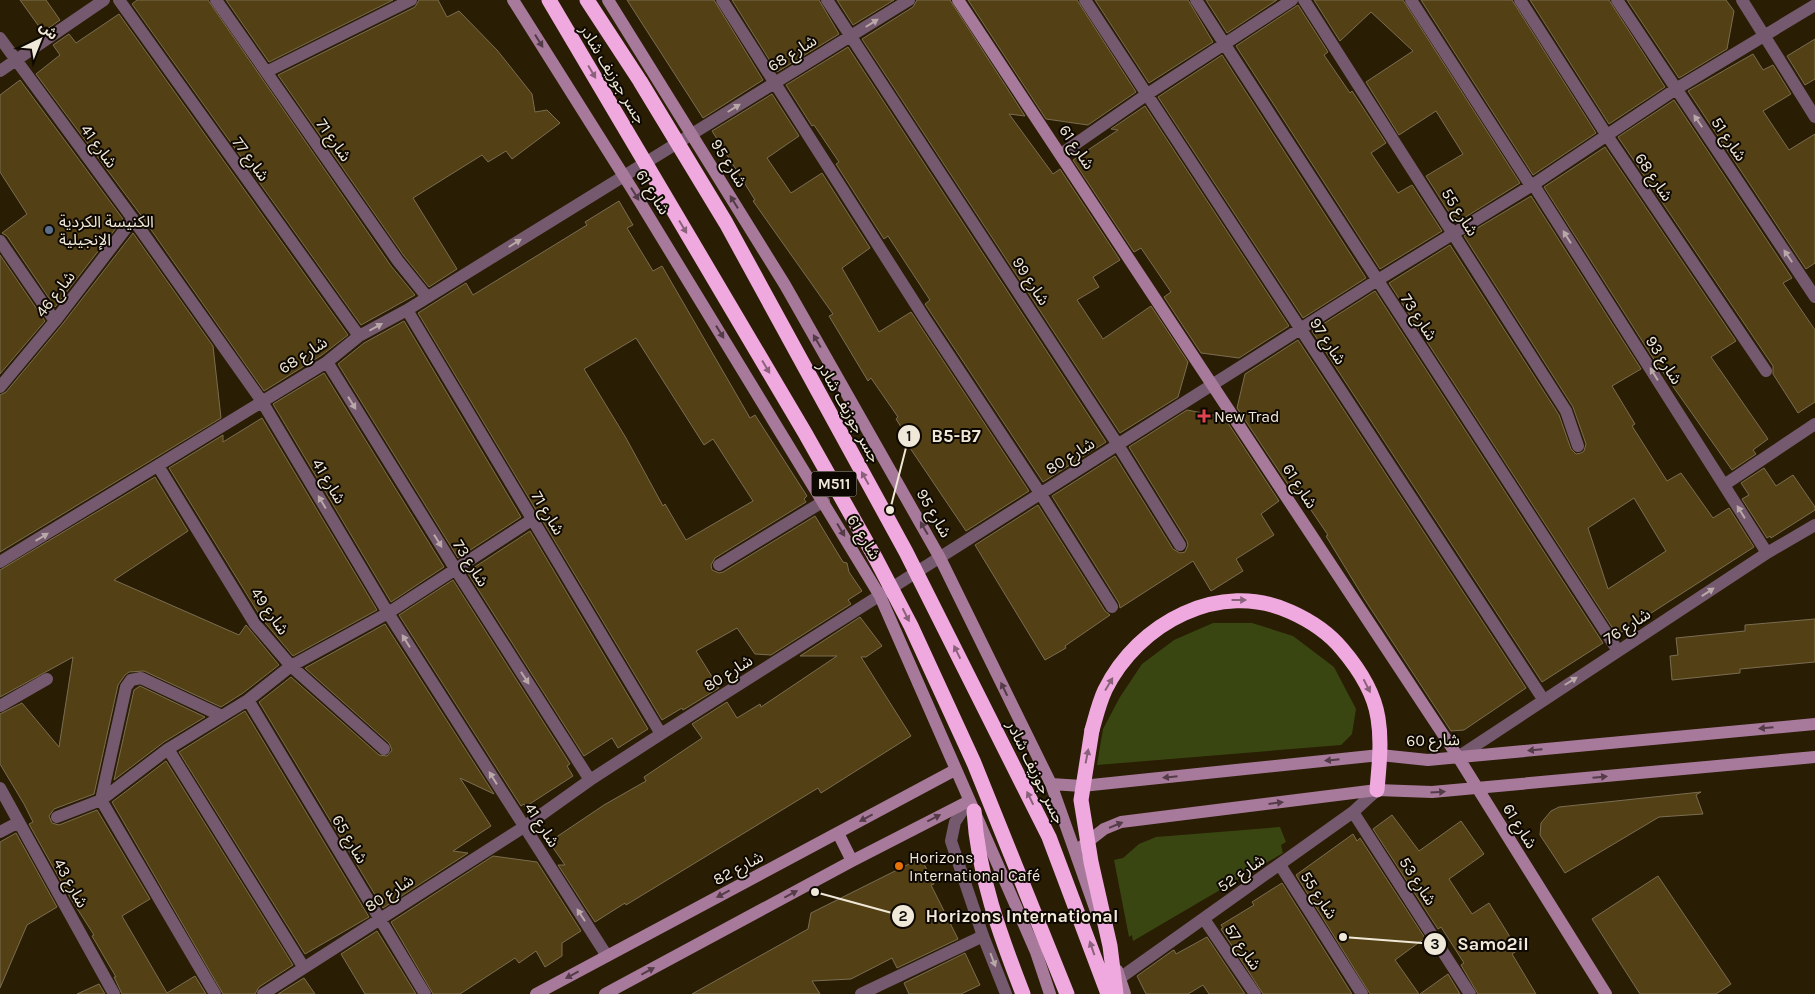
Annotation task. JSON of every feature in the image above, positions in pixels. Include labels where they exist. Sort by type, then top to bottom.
[{"type":"highway","name":"جسر جوزيف شادر","points":[[549,0],[804,433],[881,568],[911,626],[974,763],[1066,994]]},
{"type":"highway","name":"جسر جوزيف شادر","points":[[587,0],[640,81],[726,223],[906,552],[1049,837],[1108,994]]},
{"type":"highway","points":[[1116,994],[1110,946],[1091,862],[1081,800],[1085,763],[1101,702],[1118,670],[1131,653],[1149,636],[1189,610],[1233,600],[1257,601],[1284,609],[1315,623],[1336,642],[1358,668],[1371,691],[1378,718],[1380,755],[1377,790]]},
{"type":"highway","points":[[971,806],[976,840],[999,931],[1023,994]]},
{"type":"street","points":[[0,71],[104,0]]},
{"type":"street","name":"شارع 77","points":[[119,0],[359,336]]},
{"type":"street","name":"شارع 71","points":[[216,0],[398,261],[427,297]]},
{"type":"street","points":[[266,72],[411,0]]},
{"type":"street","name":"شارع 61","points":[[513,0],[624,176],[824,501],[880,596],[1036,952],[1050,994]]},
{"type":"street","name":"شارع 95","points":[[608,0],[785,285],[940,558],[1051,784],[1125,994]]},
{"type":"street","points":[[722,0],[925,319],[1040,493],[1112,607]]},
{"type":"street","name":"شارع 99","points":[[827,0],[1118,445],[1180,546]]},
{"type":"street","name":"شارع 68","points":[[0,562],[158,466],[261,400],[327,362],[359,336],[407,310],[909,0]]},
{"type":"street","name":"شارع 61","points":[[958,0],[1214,384],[1458,757],[1606,994]]},
{"type":"street","name":"شارع 97","points":[[1085,0],[1543,699]]},
{"type":"street","name":"شارع 73","points":[[1196,0],[1376,281],[1618,652]]},
{"type":"street","points":[[1061,154],[1146,95],[1292,0]]},
{"type":"street","name":"شارع 55","points":[[1304,0],[1566,411],[1578,446]]},
{"type":"street","name":"شارع 93","points":[[1411,0],[1532,185],[1767,553]]},
{"type":"street","name":"شارع 68","points":[[1520,0],[1606,134],[1766,370]]},
{"type":"street","name":"شارع 51","points":[[1617,0],[1815,296]]},
{"type":"street","points":[[1742,0],[1815,117]]},
{"type":"street","name":"شارع 80","points":[[263,994],[524,827],[590,780],[661,734],[1376,281],[1532,185],[1676,89],[1764,34],[1815,5]]},
{"type":"street","name":"شارع 41","points":[[0,38],[133,219],[261,400],[388,613],[607,956]]},
{"type":"street","name":"شارع 46","points":[[0,387],[55,322],[133,219]]},
{"type":"street","points":[[0,241],[55,322]]},
{"type":"street","name":"شارع 71","points":[[407,310],[661,734]]},
{"type":"street","name":"شارع 73","points":[[327,362],[456,570],[590,780]]},
{"type":"street","points":[[1724,485],[1815,424]]},
{"type":"street","name":"شارع 49","points":[[158,466],[255,624],[291,666],[384,749]]},
{"type":"street","points":[[719,565],[824,501]]},
{"type":"street","points":[[57,817],[101,800],[168,750],[248,700],[291,666],[388,613],[533,519]]},
{"type":"street","name":"شارع 76","points":[[1458,757],[1543,699],[1618,652],[1767,553],[1815,525]]},
{"type":"street","points":[[216,994],[101,800],[126,687],[130,680],[141,678],[222,716]]},
{"type":"street","points":[[0,706],[47,680]]},
{"type":"street","name":"شارع 65","points":[[248,700],[425,994]]},
{"type":"street","name":"شارع 60","points":[[1051,784],[1082,786],[1380,755],[1428,760],[1815,724]]},
{"type":"street","points":[[168,750],[304,968]]},
{"type":"street","points":[[1076,852],[1089,839],[1121,822],[1377,790],[1432,792],[1815,757]]},
{"type":"street","name":"شارع 82","points":[[536,994],[955,770]]},
{"type":"street","name":"شارع 43","points":[[0,788],[114,994]]},
{"type":"street","name":"شارع 52","points":[[1120,978],[1353,812],[1377,790]]},
{"type":"street","points":[[605,994],[852,861],[971,806]]},
{"type":"street","points":[[971,806],[955,822],[951,841],[983,936],[1006,994]]},
{"type":"street","name":"شارع 53","points":[[1353,812],[1470,994]]},
{"type":"street","points":[[0,832],[19,822]]},
{"type":"street","points":[[838,833],[852,861]]},
{"type":"street","name":"شارع 55","points":[[1280,865],[1362,994]]},
{"type":"street","name":"شارع 57","points":[[1204,919],[1255,994]]},
{"type":"street","points":[[861,994],[983,936]]},
{"type":"green space","points":[[1213,623],[1252,623],[1293,636],[1334,667],[1356,709],[1352,734],[1341,745],[1097,765],[1103,729],[1120,697],[1142,664],[1174,640]]},
{"type":"green space","points":[[1280,827],[1286,842],[1281,845],[1283,853],[1133,941],[1132,935],[1129,937],[1114,860],[1123,858],[1139,844],[1156,837]]},
{"type":"building","points":[[20,0],[46,0],[60,20],[43,32]]},
{"type":"building","points":[[137,0],[208,0],[391,266],[415,295],[361,325],[132,4]]},
{"type":"building","points":[[226,0],[393,0],[269,62]]},
{"type":"building","points":[[419,0],[438,0],[447,17],[459,11],[497,50],[532,94],[535,112],[547,110],[560,123],[512,159],[506,151],[488,162],[482,155],[413,198],[457,269],[429,287],[404,256],[278,75],[415,7]]},
{"type":"building","points":[[627,0],[714,0],[763,80],[703,118]]},
{"type":"building","points":[[732,0],[819,0],[839,34],[777,72]]},
{"type":"building","points":[[837,0],[894,0],[853,25]]},
{"type":"building","points":[[917,0],[950,0],[1025,116],[1009,114],[1053,174],[1060,169],[1120,260],[1093,277],[1099,287],[1077,300],[1103,339],[1151,306],[1188,362],[1178,397],[1120,433],[862,39],[913,7]]},
{"type":"building","points":[[968,0],[1077,0],[1136,92],[1088,125],[1046,119]]},
{"type":"building","points":[[1095,0],[1188,0],[1213,42],[1149,83]]},
{"type":"building","points":[[1206,0],[1277,0],[1227,33]]},
{"type":"building","points":[[1314,0],[1403,0],[1520,183],[1456,223],[1426,176],[1463,154],[1436,111],[1399,135],[1366,82],[1413,51],[1371,12],[1340,41]]},
{"type":"building","points":[[1421,0],[1512,0],[1596,133],[1533,175]]},
{"type":"building","points":[[1530,0],[1609,0],[1665,87],[1609,124]]},
{"type":"building","points":[[1627,0],[1726,0],[1734,11],[1727,49],[1679,78]]},
{"type":"building","points":[[1298,5],[1328,52],[1324,55],[1350,93],[1352,91],[1386,143],[1371,153],[1398,193],[1412,185],[1442,231],[1380,269],[1236,46]]},
{"type":"building","points":[[119,14],[348,335],[322,355],[264,391],[140,214],[36,74],[60,55],[53,45],[69,34],[76,43]]},
{"type":"building","points":[[1815,39],[1815,79],[1805,85],[1787,56]]},
{"type":"building","points":[[848,47],[1106,442],[1043,482],[925,304],[930,300],[888,236],[884,239],[836,164],[839,162],[814,125],[812,126],[786,85]]},
{"type":"building","points":[[1753,54],[1763,70],[1773,65],[1791,94],[1763,111],[1789,150],[1815,134],[1815,263],[1806,269],[1688,91]]},
{"type":"building","points":[[1222,55],[1366,278],[1303,318],[1158,97]]},
{"type":"building","points":[[20,80],[123,219],[55,307],[7,236],[2,233],[27,214],[0,172],[0,95]]},
{"type":"building","points":[[772,94],[799,136],[767,158],[791,193],[822,173],[870,248],[842,268],[879,332],[911,312],[1029,491],[966,531],[908,445],[911,443],[896,419],[898,417],[871,378],[868,381],[829,316],[833,314],[753,201],[755,200],[712,131]]},
{"type":"building","points":[[1674,100],[1792,278],[1783,283],[1815,330],[1815,402],[1798,413],[1773,374],[1773,366],[1618,137]]},
{"type":"building","points":[[1145,106],[1289,326],[1239,358],[1201,353],[1164,297],[1171,292],[1141,248],[1134,252],[1073,160],[1118,130],[1111,129]]},
{"type":"building","points":[[1605,147],[1736,341],[1711,357],[1768,439],[1753,450],[1756,454],[1732,470],[1655,361],[1544,187]]},
{"type":"building","points":[[1531,196],[1641,369],[1612,386],[1635,424],[1632,426],[1667,481],[1681,473],[1713,518],[1729,508],[1754,547],[1617,635],[1389,283],[1450,245],[1559,415],[1571,449],[1576,454],[1581,453],[1584,451],[1586,444],[1573,407],[1464,236]],"holes":[[[1634,498],[1666,551],[1608,589],[1588,528]]]},
{"type":"building","points":[[619,201],[633,225],[627,228],[653,271],[662,266],[750,418],[755,415],[807,496],[804,499],[806,502],[715,558],[711,565],[712,570],[719,573],[723,572],[815,516],[843,562],[847,563],[849,572],[862,591],[848,600],[851,604],[771,655],[755,654],[737,628],[696,651],[719,688],[683,710],[682,708],[662,720],[418,313],[466,283],[473,295],[587,225],[585,222]],"holes":[[[636,338],[704,445],[713,439],[753,501],[686,540],[665,504],[663,506],[626,438],[584,369]]]},
{"type":"building","points":[[133,233],[213,346],[221,418],[0,552],[0,395],[6,392],[61,326]]},
{"type":"building","points":[[0,255],[45,321],[0,374]]},
{"type":"building","points":[[1375,291],[1603,643],[1542,682],[1312,331]]},
{"type":"building","points":[[404,321],[521,517],[458,558],[338,364],[364,343]]},
{"type":"building","points":[[1298,340],[1526,688],[1464,730],[1451,731],[1365,600],[1326,536],[1328,535],[1298,491],[1293,492],[1237,408],[1245,374]]},
{"type":"building","points":[[324,373],[444,567],[391,602],[273,404]]},
{"type":"building","points":[[1187,410],[1224,417],[1279,501],[1261,514],[1274,535],[1236,559],[1243,571],[1211,591],[1193,561],[1120,608],[1119,603],[1052,496],[1115,456],[1173,549],[1180,553],[1185,552],[1188,545],[1187,541],[1129,447]]},
{"type":"building","points":[[262,418],[377,610],[293,656],[262,619],[169,468],[223,435],[223,442]]},
{"type":"building","points":[[1764,468],[1776,486],[1793,475],[1815,507],[1815,510],[1771,538],[1770,536],[1767,538],[1742,499],[1749,495],[1741,483]]},
{"type":"building","points":[[155,477],[188,531],[114,580],[239,635],[246,625],[279,665],[243,693],[221,707],[144,671],[129,672],[118,685],[94,794],[54,809],[49,816],[52,823],[59,825],[97,810],[150,899],[122,916],[167,993],[195,976],[206,994],[122,994],[114,977],[116,977],[92,936],[94,935],[71,899],[29,824],[33,822],[0,764],[0,714],[22,703],[59,747],[73,657],[0,697],[0,570]]},
{"type":"building","points":[[1038,505],[1105,611],[1110,615],[1065,646],[1066,648],[1045,660],[975,545]]},
{"type":"building","points":[[530,531],[648,729],[618,748],[612,738],[584,756],[467,572]]},
{"type":"building","points":[[453,580],[570,764],[567,766],[573,776],[525,807],[524,804],[521,806],[399,615]]},
{"type":"building","points":[[860,617],[882,646],[866,657],[861,657],[911,736],[821,793],[818,788],[595,922],[558,865],[565,865],[549,842],[604,805],[646,781],[644,777],[702,738],[692,724],[727,702],[737,718],[760,704],[761,707],[837,656],[800,656]]},
{"type":"building","points":[[1815,619],[1815,662],[1740,669],[1740,673],[1672,680],[1670,656],[1678,655],[1676,638],[1745,631],[1745,625]]},
{"type":"building","points":[[385,624],[494,794],[460,778],[491,826],[453,851],[468,853],[383,908],[259,702],[291,677],[379,755],[387,756],[392,750],[389,743],[305,668]]},
{"type":"building","points":[[140,686],[205,717],[164,742],[114,780],[134,690]]},
{"type":"building","points":[[245,711],[369,917],[305,954],[179,752]]},
{"type":"building","points":[[166,761],[293,965],[259,987],[255,994],[223,994],[112,802]]},
{"type":"building","points":[[1701,792],[1696,795],[1703,814],[1659,817],[1565,873],[1540,835],[1541,823],[1551,811],[1559,807]]},
{"type":"building","points":[[1392,815],[1419,851],[1461,821],[1484,854],[1449,879],[1472,914],[1489,903],[1518,950],[1512,954],[1536,994],[1478,994],[1461,965],[1464,963],[1441,927],[1438,929],[1373,829]]},
{"type":"building","points":[[16,833],[57,907],[27,925],[0,988],[0,842]]},
{"type":"building","points":[[1353,834],[1357,841],[1360,838],[1425,938],[1395,960],[1419,994],[1370,994],[1296,875]]},
{"type":"building","points":[[493,856],[537,862],[581,931],[562,943],[562,956],[545,967],[536,951],[519,963],[515,958],[460,994],[433,994],[391,922]]},
{"type":"building","points":[[921,858],[934,884],[931,885],[958,939],[897,968],[892,958],[851,979],[812,981],[820,994],[692,994],[808,929],[811,913]]},
{"type":"building","points":[[1658,876],[1731,984],[1716,994],[1640,994],[1592,919]]},
{"type":"building","points":[[1282,883],[1352,994],[1263,994],[1221,929],[1223,928],[1221,925],[1254,905],[1252,902]]},
{"type":"building","points":[[377,931],[416,994],[365,994],[341,954]]},
{"type":"building","points":[[1207,937],[1245,994],[1209,994],[1203,985],[1188,994],[1146,994],[1137,976],[1172,951],[1174,950],[1176,954]]},
{"type":"building","points":[[965,953],[980,985],[961,994],[909,994],[904,983]]},
{"type":"building","points":[[1448,974],[1460,994],[1420,994]]},
{"type":"building","points":[[304,978],[315,994],[278,994]]},
{"type":"building","points":[[99,984],[105,994],[77,994]]},
{"type":"place","name":"الكنيسة الكردية الإنجيلية","points":[[49,230]]},
{"type":"place","name":"New Trad","points":[[1204,416]]},
{"type":"place","name":"B5-B7","points":[[890,510]]},
{"type":"place","name":"Horizons International Café","points":[[899,866]]},
{"type":"place","name":"Horizons International","points":[[815,892]]},
{"type":"place","name":"Samo2il","points":[[1343,937]]}]
